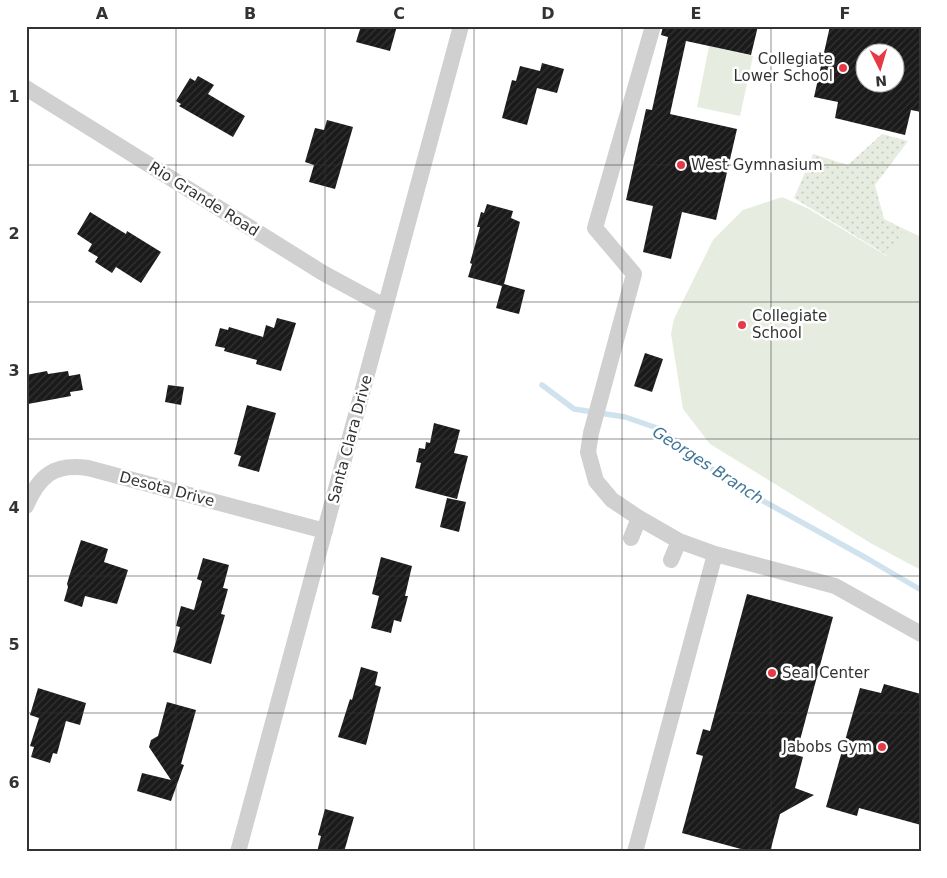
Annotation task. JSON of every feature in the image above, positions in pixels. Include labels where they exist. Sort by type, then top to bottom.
[{"type":"street","name":"Santa Clara Drive","points":[[238,852],[461,26]]},
{"type":"street","points":[[653,26],[595,228],[634,274],[593,424],[588,452],[596,481],[612,500],[679,541],[715,554],[835,586],[921,634]]},
{"type":"street","name":"Rio Grande Road","points":[[26,88],[323,273],[384,306]]},
{"type":"street","name":"Desota Drive","points":[[26,506],[31,494],[40,481],[53,470],[75,466],[326,531]]},
{"type":"street","points":[[631,538],[640,518]]},
{"type":"street","points":[[672,560],[679,541]]},
{"type":"street","points":[[635,852],[715,554]]},
{"type":"shaded area","points":[[709,46],[753,56],[740,116],[697,107]]},
{"type":"shaded area","points":[[882,134],[908,141],[875,185],[884,219],[904,229],[888,256],[794,198],[813,154],[848,165]]},
{"type":"shaded area","points":[[782,197],[809,209],[887,256],[904,229],[921,237],[921,570],[872,544],[710,444],[683,409],[671,334],[674,319],[713,240],[743,210]]},
{"type":"building","points":[[361,26],[397,26],[390,51],[356,42]]},
{"type":"building","name":"West Gymnasium","points":[[663,26],[758,26],[751,55],[686,41],[670,114],[737,129],[716,220],[682,212],[671,259],[643,252],[653,206],[626,200],[646,109],[652,110],[668,37],[661,35]]},
{"type":"building","name":"Collegiate Lower School","points":[[830,26],[921,26],[921,112],[911,110],[905,135],[835,118],[838,102],[814,97]]},
{"type":"building","points":[[542,63],[564,69],[557,93],[537,88],[527,125],[502,118],[512,80],[516,81],[520,66],[540,71]]},
{"type":"building","points":[[198,76],[214,85],[208,94],[245,116],[233,137],[179,106],[181,104],[176,101],[190,78],[195,81]]},
{"type":"building","points":[[327,120],[353,127],[335,189],[309,182],[314,165],[305,162],[315,128],[324,130]]},
{"type":"building","points":[[487,204],[513,211],[511,218],[520,222],[504,284],[525,290],[519,314],[496,308],[502,286],[468,277],[480,227],[477,227],[481,212],[484,213]]},
{"type":"building","points":[[90,212],[126,234],[127,231],[161,252],[141,283],[116,267],[112,273],[95,262],[98,257],[88,251],[92,244],[77,234]]},
{"type":"building","points":[[277,318],[296,323],[281,371],[256,364],[257,360],[224,351],[225,348],[215,346],[220,328],[228,330],[229,327],[263,337],[266,325],[274,328]]},
{"type":"building","points":[[645,353],[663,359],[652,392],[634,386]]},
{"type":"building","points":[[47,371],[48,374],[68,371],[69,376],[80,374],[83,390],[70,392],[71,396],[28,404],[26,375]]},
{"type":"building","points":[[168,385],[184,387],[181,405],[165,402]]},
{"type":"building","points":[[247,405],[276,413],[259,472],[238,466],[241,456],[234,454]]},
{"type":"building","points":[[434,423],[460,430],[454,453],[468,456],[457,499],[415,488],[421,463],[416,462],[419,448],[425,449],[426,442],[430,443]]},
{"type":"building","points":[[447,498],[466,502],[459,532],[440,527]]},
{"type":"building","points":[[81,540],[108,549],[104,562],[128,570],[117,604],[85,596],[82,607],[64,601],[68,587],[67,584]]},
{"type":"building","points":[[381,557],[412,566],[405,596],[408,596],[401,622],[394,620],[391,633],[371,628],[379,596],[372,594]]},
{"type":"building","points":[[203,558],[229,565],[223,588],[228,589],[221,614],[225,615],[211,664],[173,652],[180,627],[176,626],[181,606],[194,610],[202,581],[197,579]]},
{"type":"building","name":"Seal Center","points":[[747,594],[833,617],[796,755],[803,757],[795,788],[814,795],[780,814],[770,852],[752,852],[682,833],[703,756],[696,754],[703,729],[710,731]]},
{"type":"building","points":[[361,667],[378,672],[375,685],[381,687],[366,745],[338,737],[350,699],[352,700]]},
{"type":"building","name":"Jabobs Gym","points":[[884,684],[921,694],[921,825],[859,808],[857,816],[826,807],[860,688],[881,693]]},
{"type":"building","points":[[38,688],[86,703],[80,725],[66,721],[57,754],[53,753],[50,763],[31,757],[34,747],[30,746],[39,718],[30,715]]},
{"type":"building","points":[[167,702],[196,710],[181,764],[184,765],[171,801],[137,791],[142,773],[171,780],[149,747],[151,740],[158,736]]},
{"type":"building","points":[[325,809],[354,817],[344,852],[317,852],[321,836],[318,835]]},
{"type":"waterway","name":"Georges Branch","points":[[542,385],[574,409],[625,417],[660,429],[729,482],[921,590]]},
{"type":"place","name":"Collegiate Lower School","points":[[843,68]]},
{"type":"place","name":"West Gymnasium","points":[[681,165]]},
{"type":"place","name":"Collegiate School","points":[[742,325]]},
{"type":"place","name":"Seal Center","points":[[772,673]]},
{"type":"place","name":"Jabobs Gym","points":[[882,747]]}]
